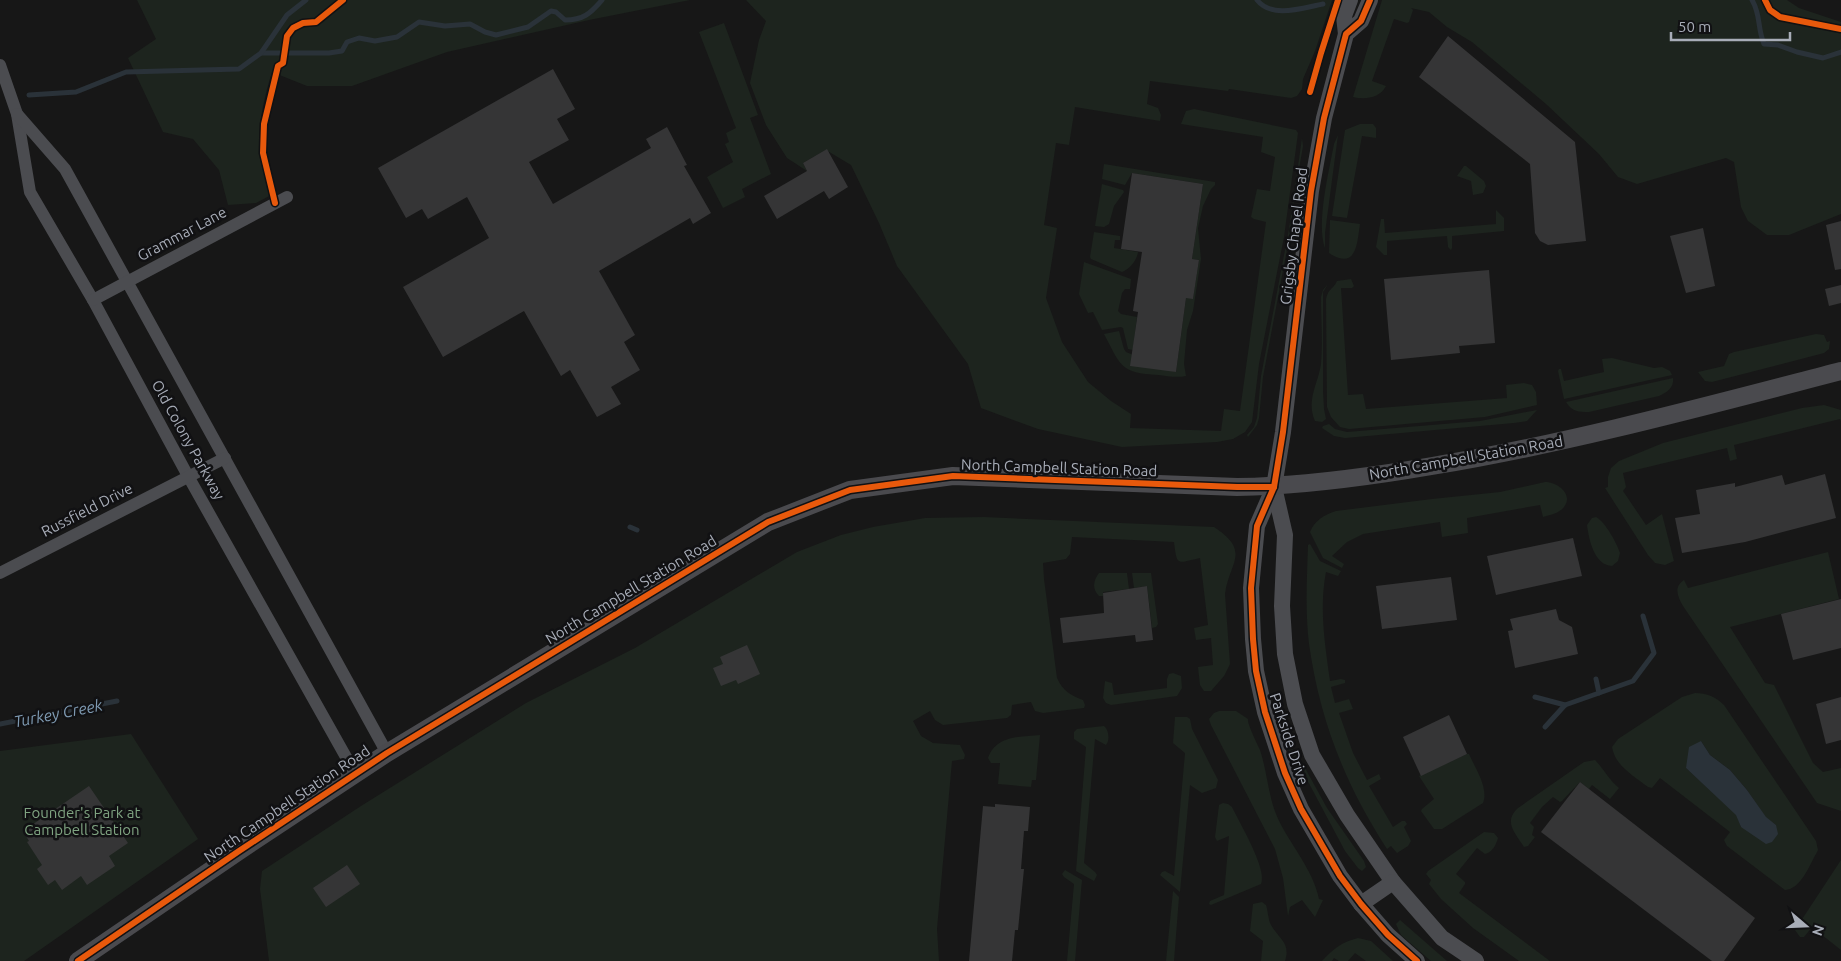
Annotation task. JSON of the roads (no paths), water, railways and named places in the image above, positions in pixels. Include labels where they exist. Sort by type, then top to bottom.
[{"type":"main road","name":"North Campbell Station Road","points":[[78,961],[387,753],[768,522],[850,490],[953,476],[1221,486],[1274,486],[1370,477],[1485,458],[1650,420],[1841,371]]},
{"type":"street","name":"Grigsby Chapel Road","points":[[1274,486],[1283,432],[1310,191],[1324,118],[1346,34],[1344,16],[1350,0]]},
{"type":"street","points":[[1346,34],[1362,21],[1370,0]]},
{"type":"street","name":"Old Colony Parkway","points":[[0,65],[17,114],[30,192],[93,300],[188,476],[356,773]]},
{"type":"street","name":"Old Colony Parkway","points":[[17,114],[65,169],[387,753]]},
{"type":"street","name":"Grammar Lane","points":[[93,300],[287,197]]},
{"type":"street","name":"Russfield Drive","points":[[0,573],[224,458]]},
{"type":"street","name":"Parkside Drive","points":[[1274,486],[1285,535],[1282,606],[1285,654],[1295,704],[1312,755],[1347,815],[1393,882],[1442,938],[1476,961]]},
{"type":"street","name":"Parkside Drive","points":[[1274,486],[1257,526],[1251,588],[1256,671],[1265,712],[1285,773],[1301,809],[1340,876],[1388,935],[1417,961]]},
{"type":"street","points":[[1361,904],[1393,882]]},
{"type":"waterway","points":[[29,95],[76,92],[126,72],[239,69],[261,53],[287,15],[306,0]]},
{"type":"waterway","points":[[261,53],[329,53],[342,51],[347,42],[359,38],[375,41],[397,37],[419,22],[445,26],[470,24],[485,32],[496,35],[528,27],[551,11],[556,12],[565,20],[581,17],[594,9],[602,0]]},
{"type":"waterway","points":[[1257,0],[1263,6],[1279,11],[1297,10],[1323,4]]},
{"type":"waterway","points":[[1752,0],[1757,11],[1764,44],[1778,45],[1823,58],[1841,52]]},
{"type":"waterway","points":[[630,527],[637,530]]},
{"type":"waterway","points":[[1545,727],[1565,705],[1633,681],[1654,653],[1643,616]]},
{"type":"waterway","points":[[1596,679],[1599,693]]},
{"type":"waterway","points":[[1535,697],[1565,705]]},
{"type":"waterway","name":"Turkey Creek","points":[[0,724],[117,701]]},
{"type":"park label","name":"Founder's Park at Campbell Station","points":[[82,822]]}]
